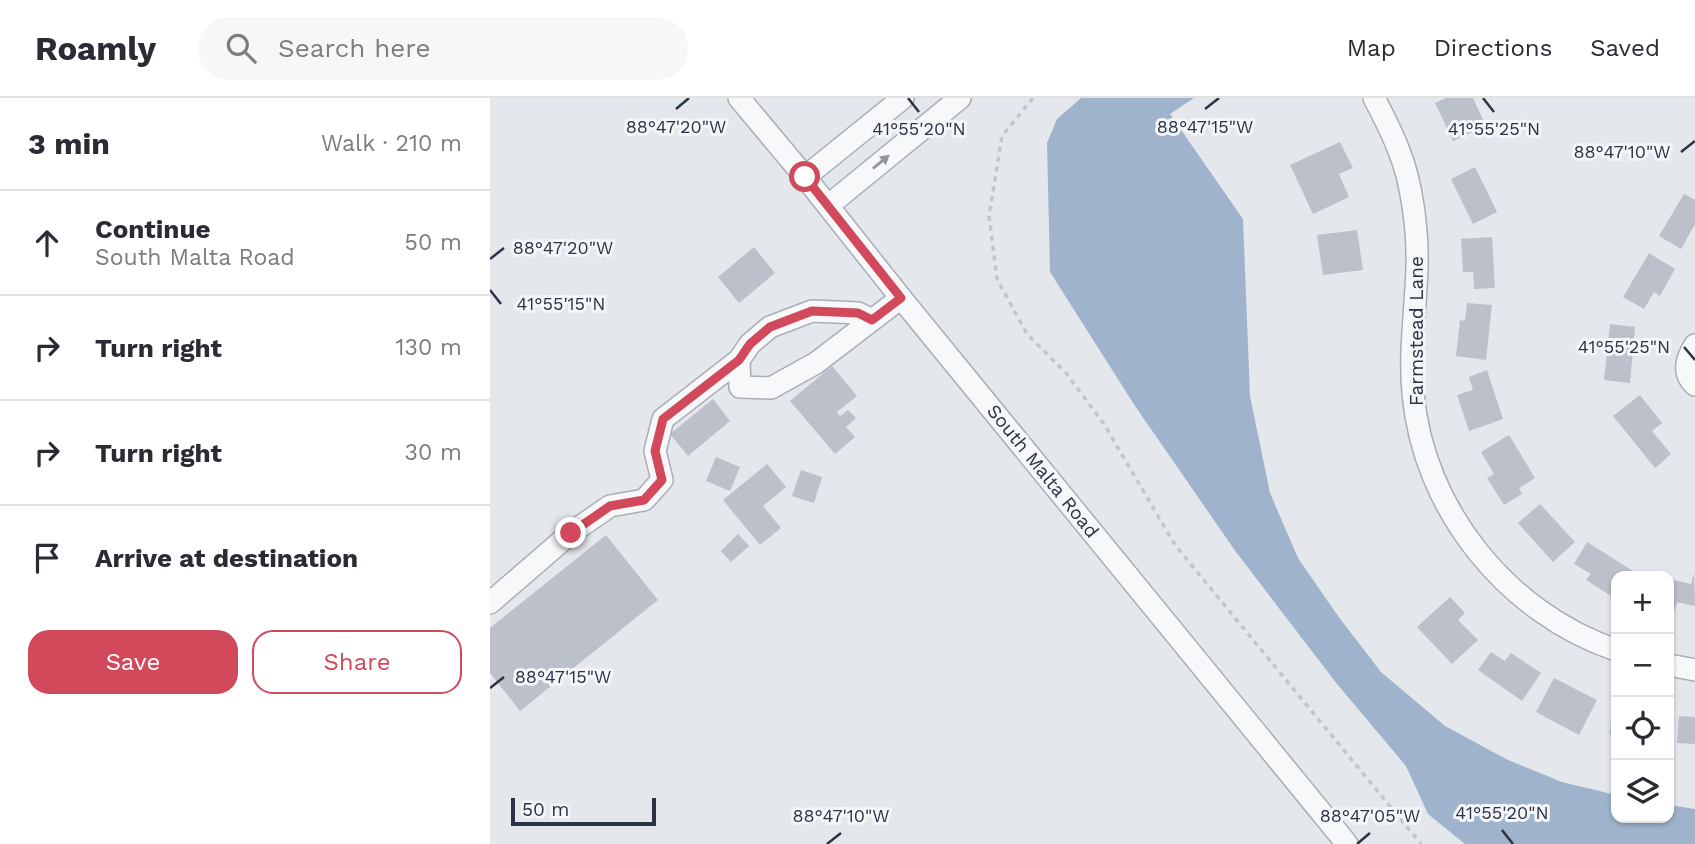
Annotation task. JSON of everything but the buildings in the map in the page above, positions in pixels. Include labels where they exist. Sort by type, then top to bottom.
[{"type":"street","name":"South Malta Road","points":[[739,98],[829,205],[901,298],[1347,844]]},
{"type":"street","points":[[805,177],[903,98]]},
{"type":"street","points":[[829,205],[960,98]]},
{"type":"street","name":"Farmstead Lane","points":[[1374,98],[1400,153],[1409,189],[1418,263],[1413,392],[1424,451],[1443,499],[1484,560],[1511,589],[1566,628],[1611,648]]},
{"type":"street","points":[[739,360],[740,387],[771,388],[816,363],[901,298]]},
{"type":"street","points":[[490,603],[571,533],[610,506],[644,500],[662,480],[655,451],[663,419],[739,360],[750,344],[770,327],[812,311],[858,313],[872,320]]},
{"type":"street","points":[[1695,345],[1687,358],[1689,379],[1695,386]]},
{"type":"street","points":[[1674,666],[1695,670]]},
{"type":"path","points":[[1033,98],[1002,136],[989,216],[997,279],[1027,334],[1066,373],[1104,424],[1175,545],[1421,844]]},
{"type":"water","points":[[1081,98],[1194,98],[1170,114],[1243,219],[1250,396],[1270,493],[1298,558],[1381,672],[1445,726],[1508,760],[1562,782],[1611,794],[1611,823],[1674,823],[1674,806],[1695,809],[1695,844],[1465,844],[1428,814],[1406,766],[1337,684],[1236,552],[1135,406],[1050,272],[1047,143],[1057,119]]},
{"type":"route","points":[[571,533],[610,506],[644,500],[662,480],[655,451],[663,419],[739,360],[750,344],[770,327],[812,311],[858,313],[872,320],[901,298],[805,177]]}]
